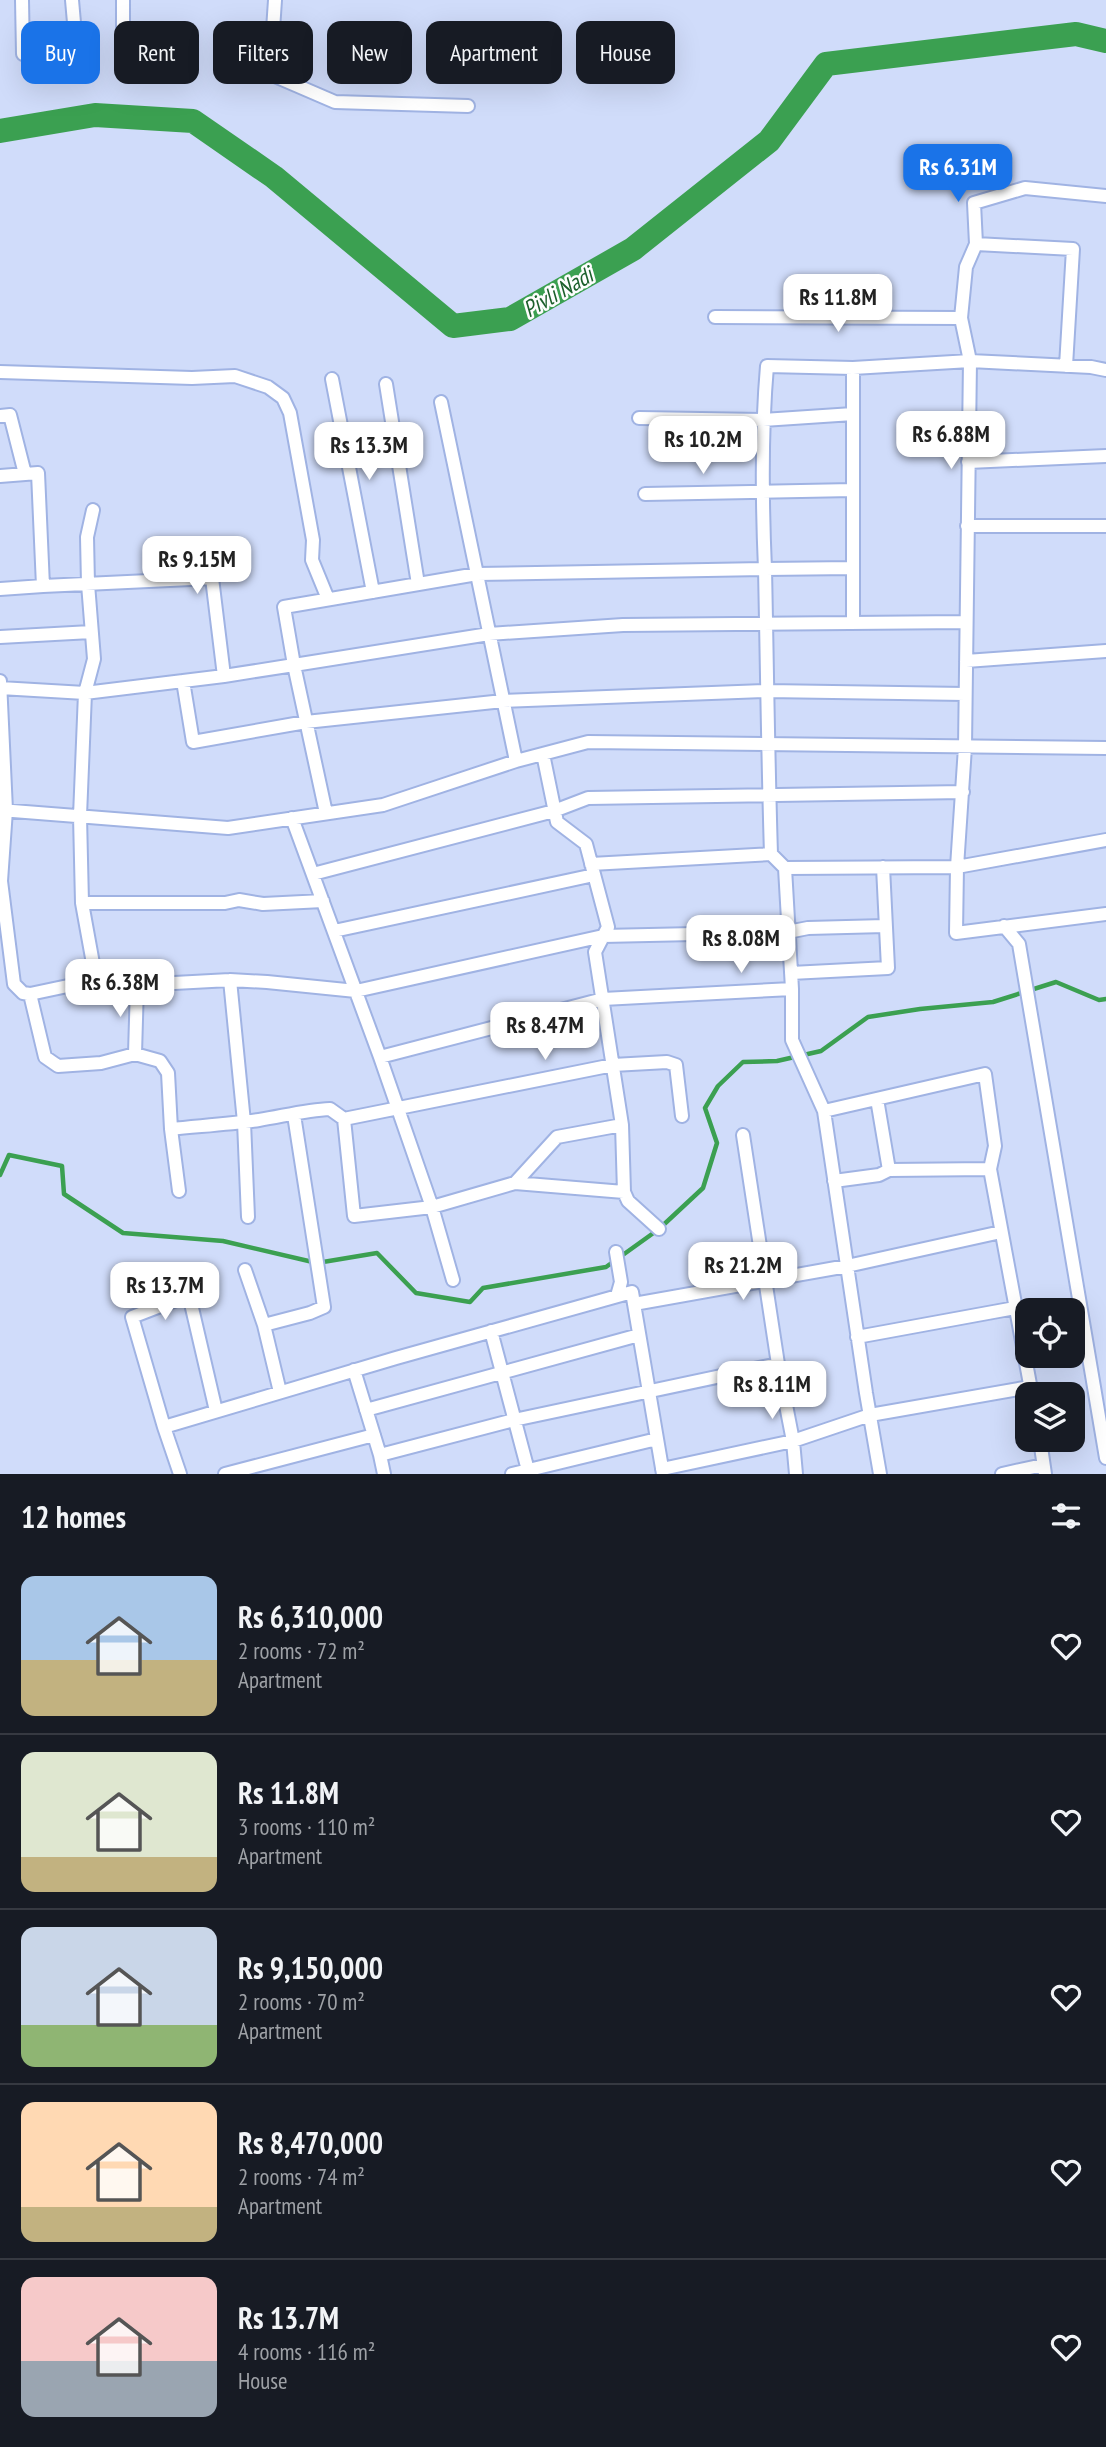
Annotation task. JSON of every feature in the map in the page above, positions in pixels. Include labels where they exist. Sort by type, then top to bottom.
[{"type":"street","points":[[22,0],[22,21]]},
{"type":"street","points":[[72,0],[74,21]]},
{"type":"street","points":[[123,0],[123,21]]},
{"type":"street","points":[[275,0],[270,74],[335,102],[468,106]]},
{"type":"street","points":[[1106,196],[1025,188],[974,203],[976,244],[966,267],[961,318],[970,361],[965,747],[957,867],[956,933],[1106,914]]},
{"type":"street","points":[[976,244],[1073,249],[1066,366]]},
{"type":"street","points":[[715,317],[961,318]]},
{"type":"street","points":[[1106,370],[970,361],[853,368],[767,366],[761,492],[771,854],[785,867],[957,867],[1106,840]]},
{"type":"street","points":[[853,368],[853,622]]},
{"type":"street","points":[[0,372],[192,378],[236,376],[268,387],[283,398],[290,413],[313,540],[312,560],[328,599]]},
{"type":"street","points":[[332,379],[373,592]]},
{"type":"street","points":[[386,384],[418,584]]},
{"type":"street","points":[[441,402],[516,761]]},
{"type":"street","points":[[639,418],[763,420],[853,414]]},
{"type":"street","points":[[0,416],[10,415],[25,474]]},
{"type":"street","points":[[968,462],[1106,456]]},
{"type":"street","points":[[0,476],[38,473],[43,586]]},
{"type":"street","points":[[645,494],[853,491]]},
{"type":"street","points":[[93,510],[87,537],[94,659],[85,693],[79,816],[82,903],[96,980]]},
{"type":"street","points":[[967,526],[1106,526]]},
{"type":"street","points":[[326,813],[293,665],[284,607],[477,574],[853,568]]},
{"type":"street","points":[[0,589],[212,578],[225,676]]},
{"type":"street","points":[[0,688],[85,693],[225,676],[489,634],[623,625],[966,622]]},
{"type":"street","points":[[0,637],[91,632]]},
{"type":"street","points":[[966,661],[1106,651]]},
{"type":"street","points":[[0,681],[3,810],[1,881],[14,984],[23,993],[30,994],[96,980],[137,985],[267,982],[356,991],[603,936],[788,932],[808,928],[885,926]]},
{"type":"street","points":[[183,681],[193,742],[306,722],[503,701],[767,691],[965,694]]},
{"type":"street","points":[[3,810],[228,828],[383,805],[516,761],[588,742],[1106,748]]},
{"type":"street","points":[[543,754],[557,822],[586,844],[608,927],[595,952],[622,1125],[624,1192],[628,1201],[659,1229]]},
{"type":"street","points":[[313,874],[555,811],[588,798],[963,792]]},
{"type":"street","points":[[292,818],[380,1057],[432,1207],[453,1280]]},
{"type":"street","points":[[334,931],[593,869],[771,854]]},
{"type":"street","points":[[785,867],[792,1040],[824,1111],[880,1474]]},
{"type":"street","points":[[791,973],[888,968],[883,867]]},
{"type":"street","points":[[82,903],[225,903],[239,900],[263,904],[323,901]]},
{"type":"street","points":[[1004,926],[1019,944],[1106,1458]]},
{"type":"street","points":[[230,981],[244,1122],[248,1217]]},
{"type":"street","points":[[135,1054],[137,985]]},
{"type":"street","points":[[380,1057],[603,999],[792,989]]},
{"type":"street","points":[[30,994],[45,1057],[58,1066],[101,1063],[135,1054],[160,1061],[168,1073],[171,1129],[179,1191]]},
{"type":"street","points":[[171,1129],[244,1122],[330,1109],[344,1119],[613,1065],[667,1062],[676,1065],[682,1116]]},
{"type":"street","points":[[824,1111],[985,1074],[995,1146],[990,1170],[1015,1308],[857,1337]]},
{"type":"street","points":[[877,1099],[889,1170]]},
{"type":"street","points":[[264,1325],[324,1307],[295,1115]]},
{"type":"street","points":[[344,1119],[354,1216],[432,1207],[515,1183],[624,1192]]},
{"type":"street","points":[[515,1183],[557,1137],[622,1125]]},
{"type":"street","points":[[743,1135],[778,1364],[793,1441],[796,1474]]},
{"type":"street","points":[[834,1181],[879,1175],[889,1170],[990,1170]]},
{"type":"street","points":[[634,1304],[847,1266],[1002,1232]]},
{"type":"street","points":[[616,1252],[621,1282],[617,1296]]},
{"type":"street","points":[[245,1270],[264,1325],[280,1392]]},
{"type":"street","points":[[164,1427],[354,1370],[632,1292],[663,1471],[793,1441],[870,1416],[1015,1393]]},
{"type":"street","points":[[180,1474],[132,1317],[189,1295],[216,1411]]},
{"type":"street","points":[[491,1331],[528,1471]]},
{"type":"street","points":[[366,1410],[639,1335]]},
{"type":"street","points":[[380,1455],[514,1420],[778,1364]]},
{"type":"street","points":[[354,1370],[384,1474]]},
{"type":"street","points":[[225,1474],[272,1468],[374,1435]]},
{"type":"street","points":[[512,1474],[657,1439]]},
{"type":"street","points":[[1002,1474],[1044,1469]]},
{"type":"waterway","name":"Pivli Nadi","points":[[0,131],[95,115],[193,121],[274,177],[453,326],[510,319],[633,249],[769,141],[826,64],[1076,34],[1106,41]]},
{"type":"waterway","points":[[0,1175],[9,1155],[62,1166],[64,1194],[123,1233],[223,1241],[317,1263],[377,1253],[416,1293],[470,1302],[483,1288],[606,1267],[659,1229],[703,1188],[717,1143],[705,1108],[718,1086],[743,1062],[777,1061],[821,1051],[868,1017],[993,1002],[1056,982],[1099,1000],[1106,999]]}]
